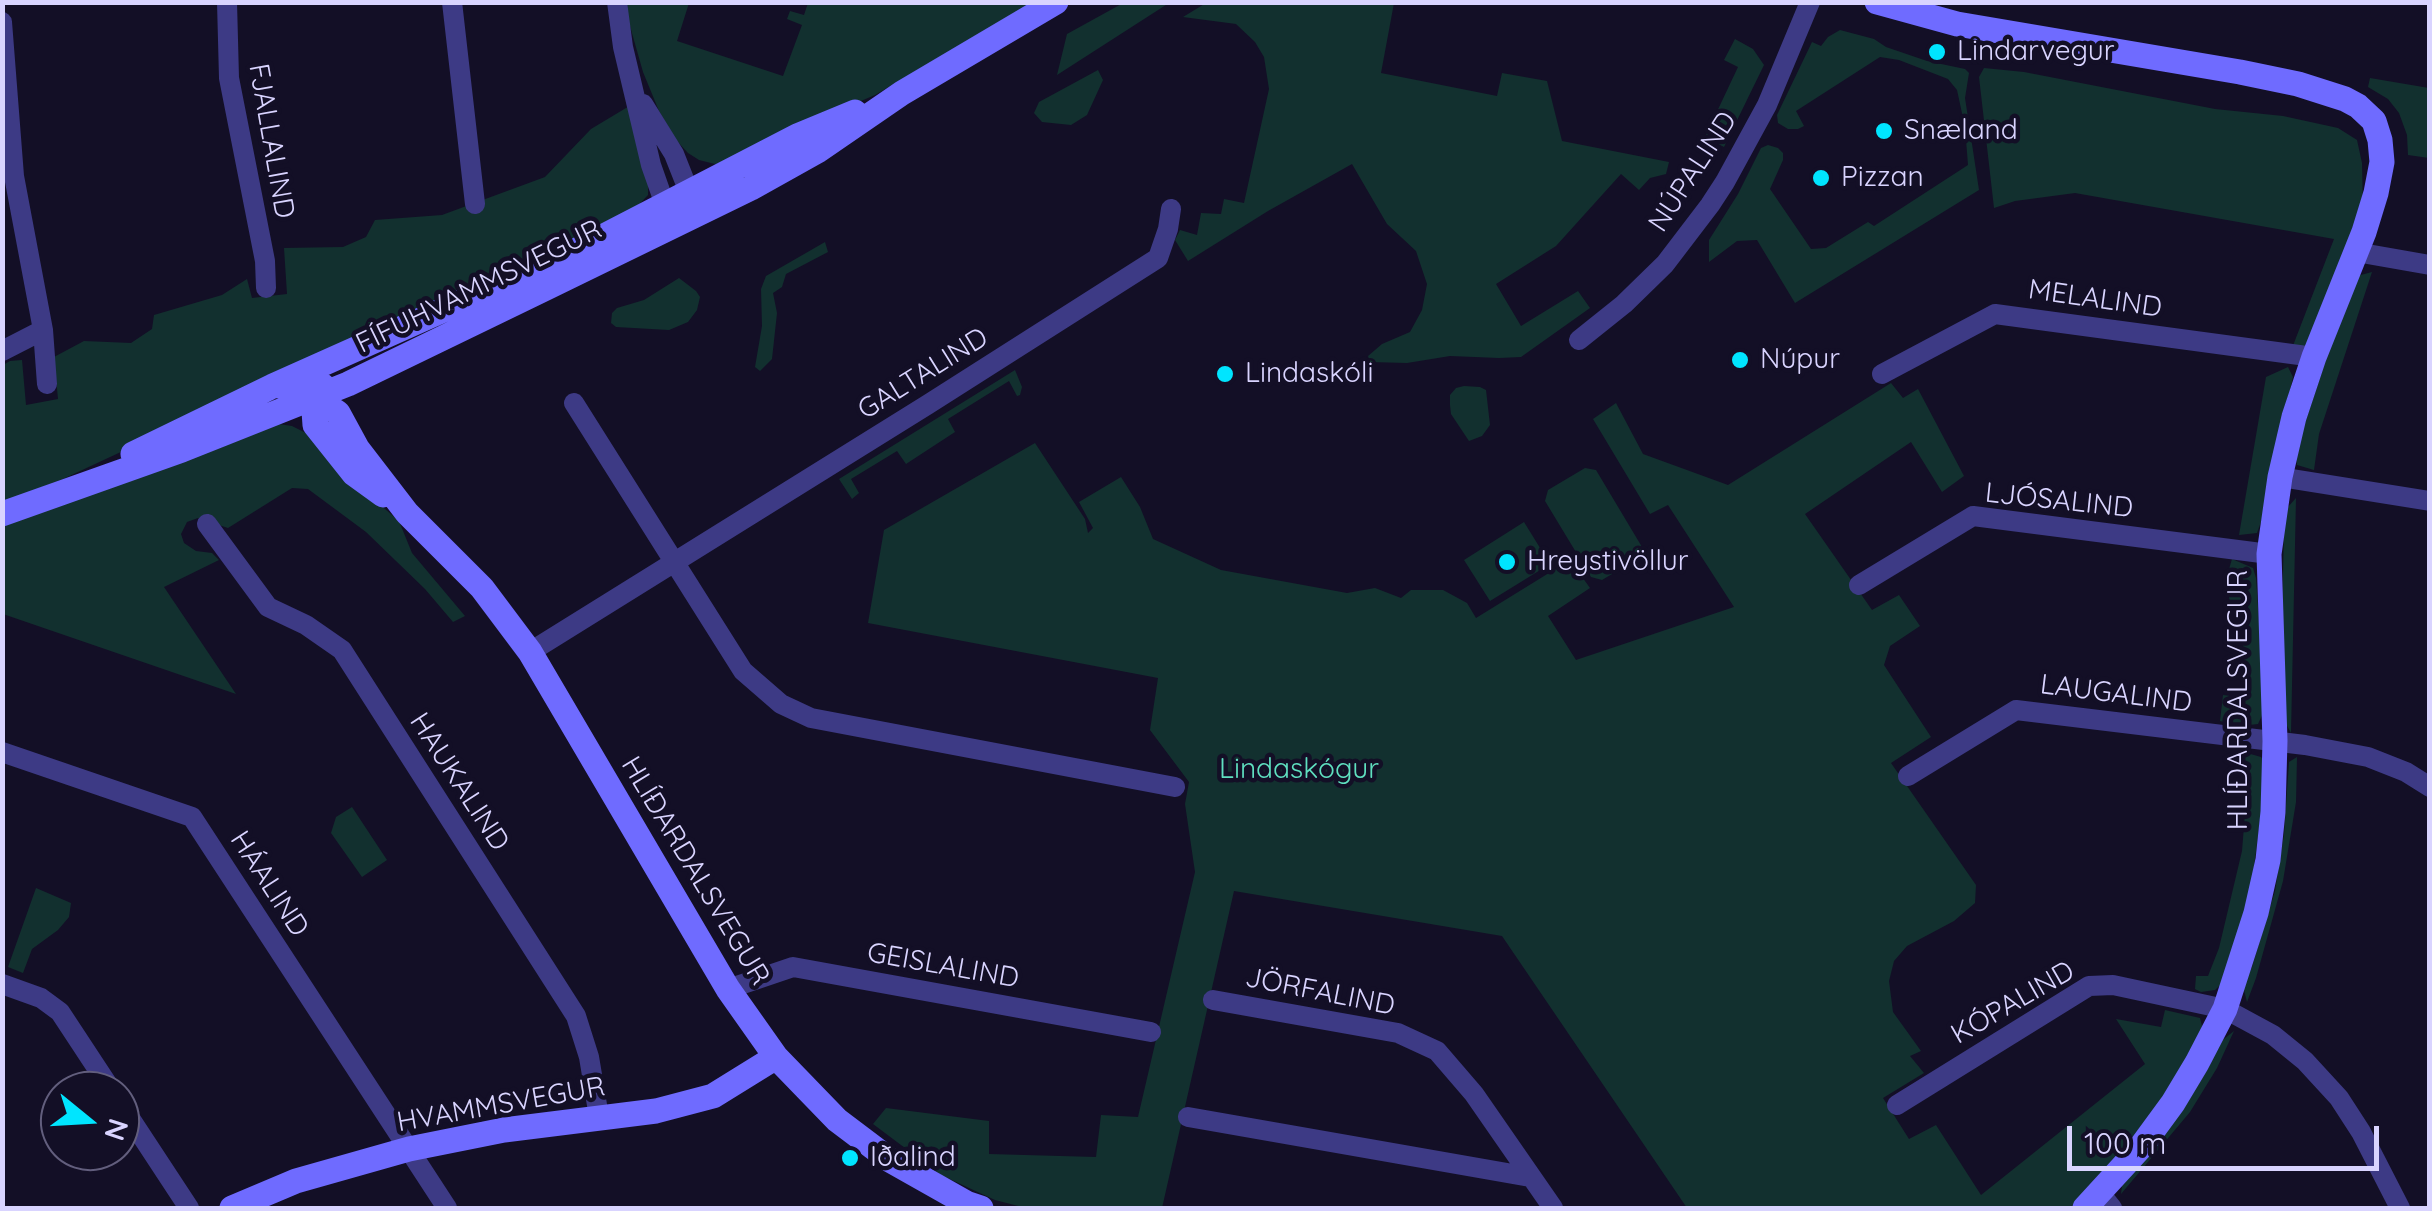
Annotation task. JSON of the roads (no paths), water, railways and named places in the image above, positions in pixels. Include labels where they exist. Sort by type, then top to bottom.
[{"type":"street","name":"FJALLALIND","points":[[227,2],[229,78],[266,261],[266,288]]},
{"type":"street","points":[[452,2],[475,204]]},
{"type":"street","points":[[617,2],[623,47],[668,215]]},
{"type":"street","name":"FÍFUHVAMMSVEGUR","points":[[2,514],[182,450],[348,384],[693,202],[797,136],[902,94],[1056,2]]},
{"type":"street","name":"NÚPALIND","points":[[1580,340],[1665,264],[1725,182],[1767,105],[1810,2]]},
{"type":"street","name":"HLÍÐARDALSVEGUR","points":[[1888,5],[2010,34],[2298,84],[2345,99],[2367,113],[2378,130],[2382,158],[2376,193],[2294,417],[2280,477],[2270,554],[2273,812],[2268,860],[2256,913],[2225,1009],[2173,1103],[2099,1203]]},
{"type":"street","points":[[2,22],[8,179],[42,330],[47,384]]},
{"type":"street","points":[[635,92],[674,154],[693,202]]},
{"type":"street","name":"GALTALIND","points":[[530,652],[1158,258],[1171,209]]},
{"type":"street","name":"FÍFUHVAMMSVEGUR","points":[[62,492],[176,431],[273,386],[573,252],[668,215]]},
{"type":"street","points":[[2356,252],[2430,265]]},
{"type":"street","points":[[273,386],[294,386],[316,396],[325,380],[340,368],[413,334],[440,313]]},
{"type":"street","name":"MELALIND","points":[[1882,374],[1995,314],[2314,358]]},
{"type":"street","points":[[2,350],[42,330]]},
{"type":"street","name":"HLÍÐARDALSVEGUR","points":[[316,396],[338,413],[357,448],[407,513],[482,588],[530,652],[728,989],[776,1058],[838,1120],[890,1160],[981,1208]]},
{"type":"street","points":[[574,403],[743,671],[781,704],[802,715],[1175,787]]},
{"type":"street","points":[[2280,477],[2430,502]]},
{"type":"street","name":"LJÓSALIND","points":[[1859,584],[1973,516],[2270,554]]},
{"type":"street","name":"HAUKALIND","points":[[207,524],[268,607],[306,625],[342,650],[576,1016],[589,1057],[599,1117]]},
{"type":"street","name":"LAUGALIND","points":[[1908,776],[2016,710],[2275,740],[2368,757],[2406,772],[2430,787]]},
{"type":"street","name":"HÁALIND","points":[[2,752],[192,817],[447,1208]]},
{"type":"street","name":"GEISLALIND","points":[[728,989],[793,967],[1151,1032]]},
{"type":"street","points":[[2,984],[41,998],[60,1012],[99,1071]]},
{"type":"street","name":"KÓPALIND","points":[[1897,1106],[2090,986],[2113,985],[2225,1009],[2273,1035],[2305,1061],[2338,1098],[2361,1132],[2400,1208]]},
{"type":"street","name":"JÖRFALIND","points":[[1214,1000],[1398,1032],[1438,1051],[1474,1094],[1552,1208]]},
{"type":"street","name":"HVAMMSVEGUR","points":[[232,1208],[296,1181],[409,1149],[504,1130],[656,1111],[713,1096],[776,1058]]},
{"type":"street","points":[[1188,1116],[1530,1177]]},
{"type":"street","points":[[140,1133],[190,1208]]},
{"type":"place","name":"Lindarvegur","points":[[1937,52]]},
{"type":"place","name":"Snæland","points":[[1884,131]]},
{"type":"place","name":"Pizzan","points":[[1821,178]]},
{"type":"place","name":"Núpur","points":[[1740,360]]},
{"type":"place","name":"Lindaskóli","points":[[1225,374]]},
{"type":"place","name":"Hreystivöllur","points":[[1507,562]]},
{"type":"place","name":"Iðalind","points":[[850,1158]]},
{"type":"park label","name":"Lindaskógur","points":[[1299,770]]}]
